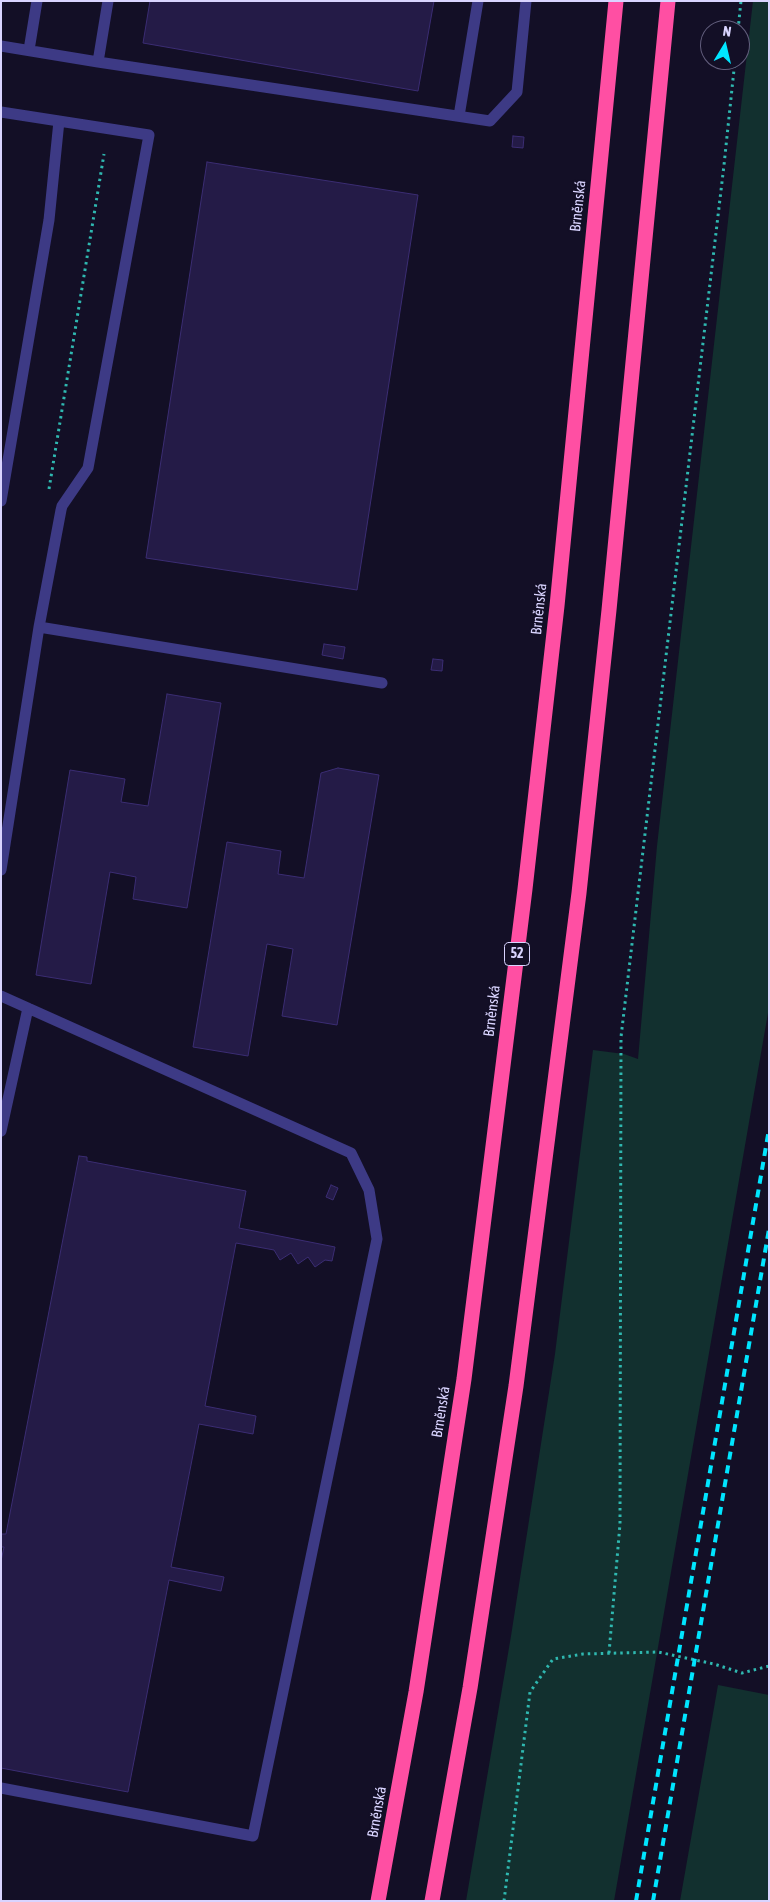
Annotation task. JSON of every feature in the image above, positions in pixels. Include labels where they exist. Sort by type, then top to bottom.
[{"type":"highway","name":"Brněnská","points":[[378,1901],[416,1692],[464,1379],[524,899],[557,606],[616,1]]},
{"type":"highway","points":[[432,1901],[470,1688],[516,1386],[579,893],[609,610],[668,1]]},
{"type":"lane","points":[[29,50],[37,1]]},
{"type":"lane","points":[[98,62],[108,1]]},
{"type":"lane","points":[[459,116],[478,1]]},
{"type":"lane","points":[[1,46],[490,121],[517,92],[526,1]]},
{"type":"lane","points":[[1,112],[149,134],[88,468],[62,506],[40,627],[1,870]]},
{"type":"lane","points":[[1,501],[49,220],[59,121]]},
{"type":"lane","points":[[40,627],[382,683]]},
{"type":"lane","points":[[1,996],[351,1154],[369,1190],[377,1239],[253,1836],[1,1788]]},
{"type":"lane","points":[[1,1131],[28,1008]]},
{"type":"path","points":[[739,20],[741,1]]},
{"type":"path","points":[[609,1653],[620,1524],[620,1037],[734,70]]},
{"type":"path","points":[[47,498],[104,154]]},
{"type":"path","points":[[504,1901],[530,1692],[553,1659],[583,1654],[658,1652],[714,1664],[742,1673],[769,1666]]},
{"type":"green space","points":[[753,1],[769,1],[769,1007],[614,1901],[466,1901],[511,1636],[555,1354],[593,1050],[624,1054],[638,1059],[657,846],[745,70],[750,70],[750,27]]},
{"type":"green space","points":[[718,1685],[769,1695],[769,1901],[680,1901]]},
{"type":"building","points":[[150,1],[434,1],[418,91],[143,43]]},
{"type":"building","points":[[513,136],[524,137],[523,148],[512,147]]},
{"type":"building","points":[[207,162],[418,195],[357,590],[146,558]]},
{"type":"building","points":[[324,644],[345,647],[343,659],[322,655]]},
{"type":"building","points":[[433,659],[443,660],[442,671],[431,670]]},
{"type":"building","points":[[167,694],[221,703],[187,908],[133,899],[136,877],[110,872],[91,984],[36,975],[70,770],[125,779],[121,802],[148,806]]},
{"type":"building","points":[[338,768],[379,775],[337,1025],[282,1016],[293,949],[267,944],[248,1056],[193,1047],[227,842],[281,851],[278,874],[304,878],[321,773]]},
{"type":"building","points":[[79,1156],[87,1157],[87,1161],[246,1191],[239,1228],[335,1247],[332,1261],[325,1260],[315,1267],[308,1257],[298,1264],[291,1253],[280,1260],[274,1250],[236,1243],[205,1406],[256,1416],[253,1434],[199,1424],[171,1567],[224,1577],[221,1591],[169,1580],[128,1792],[1,1768],[1,1561],[4,1547],[1,1547],[1,1534],[6,1534]]},
{"type":"building","points":[[331,1185],[338,1188],[333,1200],[326,1197]]},
{"type":"railway","points":[[636,1901],[769,1129]]},
{"type":"railway","points":[[653,1901],[769,1229]]}]
